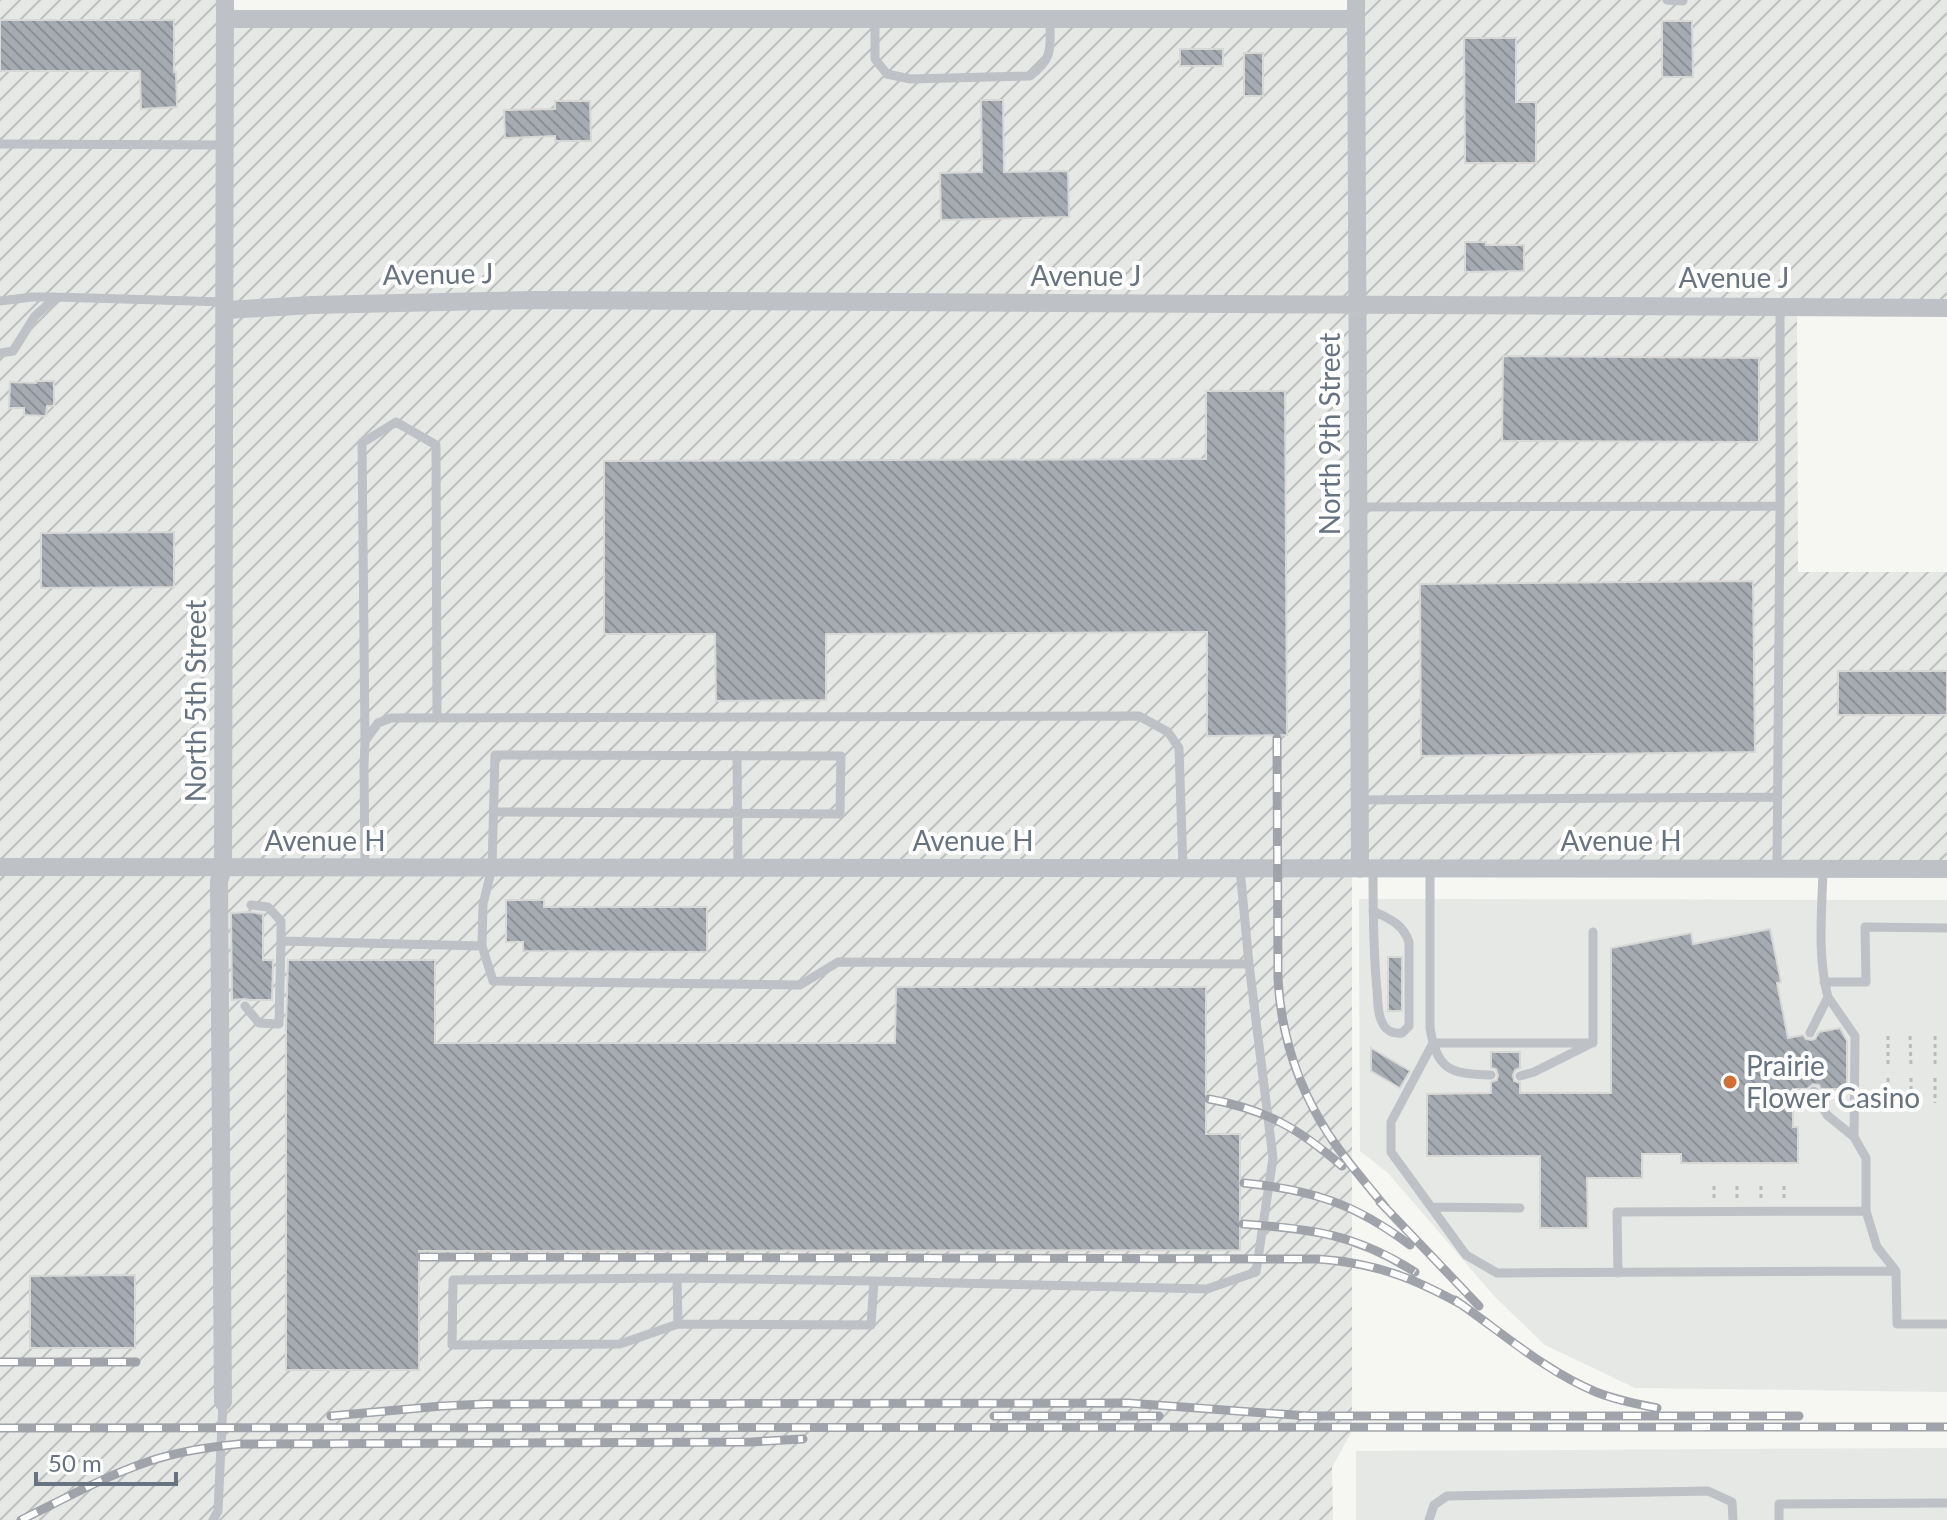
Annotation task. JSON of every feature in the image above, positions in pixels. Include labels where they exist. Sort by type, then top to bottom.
[{"type":"street","points":[[793,0],[793,20]]},
{"type":"street","points":[[225,10],[793,20],[1050,20],[1356,10]]},
{"type":"street","name":"North 5th Street","points":[[223,1402],[219,881],[223,869],[225,10]]},
{"type":"street","name":"North 9th Street","points":[[1356,10],[1360,800],[1366,869]]},
{"type":"street","name":"Avenue J","points":[[226,306],[534,300],[1947,308]]},
{"type":"street","name":"Avenue H","points":[[0,867],[1947,869]]},
{"type":"lane","points":[[1667,0],[1683,1]]},
{"type":"lane","points":[[875,20],[875,59],[887,74],[910,79],[1030,76],[1045,65],[1050,51],[1050,20]]},
{"type":"lane","points":[[0,144],[225,145]]},
{"type":"lane","points":[[0,301],[56,297],[226,306]]},
{"type":"lane","points":[[0,353],[13,351],[35,316],[56,297]]},
{"type":"lane","points":[[1777,869],[1780,307]]},
{"type":"lane","points":[[365,869],[362,443],[396,422],[436,445],[437,718]]},
{"type":"lane","points":[[1358,507],[1780,506]]},
{"type":"lane","points":[[365,741],[378,723],[391,718],[1139,716],[1168,732],[1179,748],[1183,869]]},
{"type":"lane","points":[[495,812],[840,814],[841,756],[495,755],[492,868],[483,904],[482,946],[493,981],[800,985],[838,962],[1249,964]]},
{"type":"lane","points":[[737,755],[738,869]]},
{"type":"lane","points":[[1360,800],[1778,797]]},
{"type":"lane","points":[[874,1281],[871,1325],[678,1324],[620,1344],[452,1345],[453,1280],[677,1278],[874,1281],[1207,1289],[1256,1272],[1273,1158],[1240,869]]},
{"type":"lane","points":[[1366,869],[1373,911],[1380,1019],[1393,1033],[1402,1033],[1409,1026],[1409,942],[1405,931],[1396,922],[1373,911]]},
{"type":"lane","points":[[1430,869],[1430,1028],[1433,1043],[1440,1060],[1449,1070],[1491,1075]]},
{"type":"lane","points":[[1823,869],[1821,942],[1824,982],[1828,997],[1855,1036],[1854,1137]]},
{"type":"lane","points":[[245,1006],[259,1023],[279,1024],[281,921],[268,907],[251,905]]},
{"type":"lane","points":[[1824,982],[1866,982],[1865,927],[1947,928]]},
{"type":"lane","points":[[1593,932],[1593,1043]]},
{"type":"lane","points":[[281,941],[482,946]]},
{"type":"lane","points":[[1810,1033],[1828,997]]},
{"type":"lane","points":[[1433,1043],[1593,1043]]},
{"type":"lane","points":[[1433,1043],[1391,1122],[1391,1152],[1466,1255],[1497,1273],[1896,1271]]},
{"type":"lane","points":[[1520,1076],[1593,1043]]},
{"type":"lane","points":[[1814,1091],[1827,1115],[1854,1137],[1866,1158],[1866,1211],[1877,1247],[1896,1271],[1897,1324],[1947,1324]]},
{"type":"lane","points":[[1431,1207],[1520,1208]]},
{"type":"lane","points":[[1618,1273],[1617,1212],[1866,1211]]},
{"type":"lane","points":[[677,1278],[678,1324]]},
{"type":"lane","points":[[213,1520],[219,1503],[223,1402]]},
{"type":"lane","points":[[1429,1520],[1434,1505],[1447,1496],[1708,1491],[1732,1502],[1733,1520]]},
{"type":"lane","points":[[1779,1520],[1779,1504],[1947,1503]]},
{"type":"path","points":[[1888,1036],[1888,1067]]},
{"type":"path","points":[[1910,1036],[1911,1066]]},
{"type":"path","points":[[1935,1036],[1935,1066]]},
{"type":"path","points":[[1888,1078],[1888,1103]]},
{"type":"path","points":[[1911,1078],[1911,1103]]},
{"type":"path","points":[[1935,1078],[1935,1103]]},
{"type":"path","points":[[1737,1185],[1737,1202]]},
{"type":"path","points":[[1761,1185],[1761,1202]]},
{"type":"path","points":[[1784,1185],[1784,1202]]},
{"type":"path","points":[[1714,1186],[1714,1202]]},
{"type":"shaded area","points":[[0,0],[225,0],[225,19],[1355,19],[1356,0],[1947,0],[1947,308],[1797,307],[1798,572],[1947,572],[1947,872],[1352,871],[1352,1431],[1332,1467],[1333,1520],[0,1520]]},
{"type":"shaded area","points":[[1359,899],[1947,900],[1947,1392],[1635,1388],[1545,1345],[1495,1297],[1388,1173],[1360,1151]]},
{"type":"shaded area","points":[[1947,1448],[1947,1520],[1356,1520],[1356,1451]]},
{"type":"building","points":[[0,20],[174,20],[177,107],[141,109],[140,71],[0,71]]},
{"type":"building","points":[[1662,21],[1692,21],[1693,77],[1662,77]]},
{"type":"building","points":[[1464,38],[1516,38],[1516,102],[1536,102],[1536,163],[1465,163]]},
{"type":"building","points":[[1180,49],[1223,49],[1223,66],[1180,66]]},
{"type":"building","points":[[1244,53],[1263,53],[1263,96],[1244,96]]},
{"type":"building","points":[[981,100],[1003,100],[1004,172],[1068,171],[1069,217],[941,220],[940,173],[982,172]]},
{"type":"building","points":[[555,101],[590,101],[591,141],[555,141],[555,136],[505,138],[504,110],[555,109]]},
{"type":"building","points":[[1465,242],[1524,245],[1524,271],[1465,272]]},
{"type":"building","points":[[1503,356],[1759,358],[1759,442],[1502,441]]},
{"type":"building","points":[[54,381],[54,406],[47,406],[46,416],[24,415],[24,408],[9,408],[10,382]]},
{"type":"building","points":[[1206,391],[1285,391],[1287,735],[1207,736],[1207,632],[826,634],[826,700],[716,701],[715,634],[604,634],[604,461],[1206,459]]},
{"type":"building","points":[[174,532],[174,587],[41,588],[41,533]]},
{"type":"building","points":[[1753,581],[1755,752],[1421,756],[1420,584]]},
{"type":"building","points":[[1838,671],[1947,671],[1947,715],[1838,715]]},
{"type":"building","points":[[506,900],[544,900],[544,907],[707,907],[707,952],[523,951],[523,942],[506,942]]},
{"type":"building","points":[[231,913],[263,914],[263,960],[273,960],[272,1000],[232,1000]]},
{"type":"building","name":"Prairie Flower Casino","points":[[1770,929],[1788,1038],[1803,1035],[1811,1040],[1819,1032],[1840,1028],[1847,1041],[1847,1089],[1821,1089],[1813,1084],[1807,1089],[1793,1089],[1793,1127],[1798,1127],[1798,1163],[1681,1163],[1681,1154],[1642,1154],[1642,1178],[1587,1178],[1588,1228],[1540,1228],[1540,1156],[1427,1156],[1427,1094],[1491,1093],[1491,1082],[1497,1080],[1498,1075],[1496,1069],[1491,1068],[1491,1052],[1520,1052],[1520,1068],[1513,1075],[1514,1081],[1520,1083],[1520,1093],[1611,1093],[1611,948],[1691,933],[1693,944]]},
{"type":"building","points":[[1388,957],[1402,957],[1402,1011],[1388,1011]]},
{"type":"building","points":[[288,960],[435,960],[435,1043],[895,1043],[896,987],[1206,987],[1206,1134],[1240,1134],[1240,1250],[419,1251],[419,1370],[286,1370]]},
{"type":"building","points":[[1371,1048],[1410,1071],[1400,1088],[1371,1071]]},
{"type":"building","points":[[135,1275],[135,1348],[30,1348],[30,1276]]},
{"type":"railway","points":[[1277,738],[1278,979],[1283,1021],[1293,1061],[1318,1117],[1342,1154],[1386,1208]]},
{"type":"railway","points":[[1209,1099],[1230,1103],[1281,1122],[1342,1166]]},
{"type":"railway","points":[[1244,1183],[1291,1190],[1332,1201],[1370,1219],[1410,1245]]},
{"type":"railway","points":[[1380,1202],[1479,1306]]},
{"type":"railway","points":[[1243,1224],[1312,1231],[1353,1241],[1415,1272]]},
{"type":"railway","points":[[420,1257],[1318,1259],[1376,1268],[1428,1287],[1464,1306]]},
{"type":"railway","points":[[1455,1300],[1541,1362],[1577,1383],[1611,1397],[1657,1408]]},
{"type":"railway","points":[[0,1362],[136,1362]]},
{"type":"railway","points":[[331,1416],[486,1404],[1128,1403],[1308,1416]]},
{"type":"railway","points":[[994,1416],[1159,1416]]},
{"type":"railway","points":[[1299,1416],[1799,1416]]},
{"type":"railway","points":[[0,1428],[1947,1427]]},
{"type":"railway","points":[[21,1520],[147,1462],[192,1450],[239,1444],[751,1442],[803,1439]]},
{"type":"place","name":"Prairie Flower Casino","points":[[1730,1082]]}]
